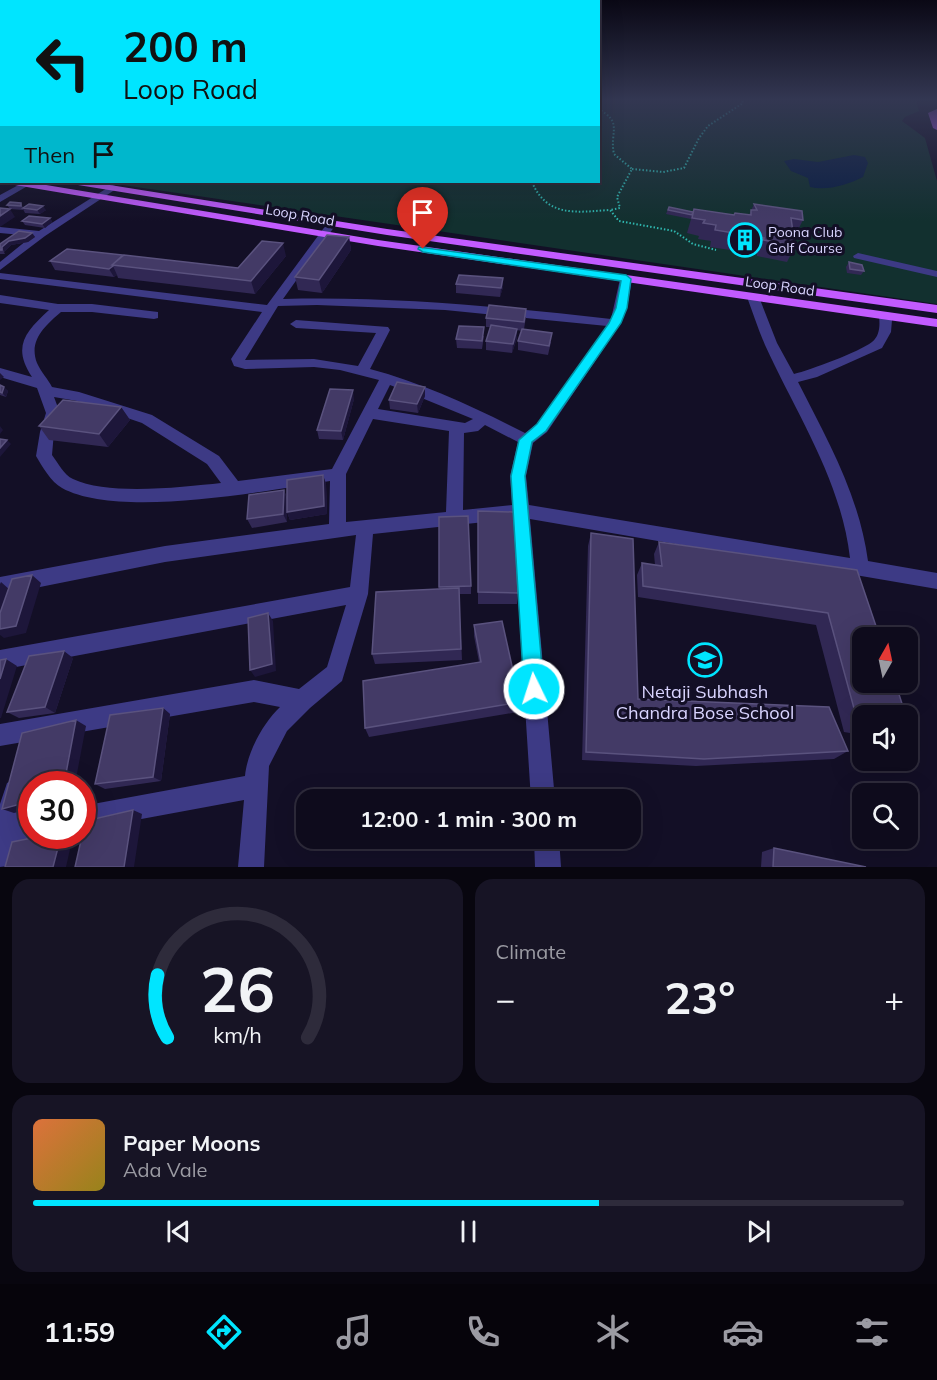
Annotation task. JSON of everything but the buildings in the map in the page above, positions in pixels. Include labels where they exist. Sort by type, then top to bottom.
[{"type":"main road","name":"Loop Road","points":[[21,183],[324,234],[937,323]]},
{"type":"main road","name":"Loop Road","points":[[85,183],[332,223],[937,309]]},
{"type":"street","points":[[0,199],[27,184]]},
{"type":"street","points":[[0,269],[41,234],[115,187]]},
{"type":"street","points":[[332,223],[272,306],[238,359],[239,363],[255,365],[314,363],[362,371],[387,378],[484,418],[526,440]]},
{"type":"street","points":[[0,230],[41,234]]},
{"type":"street","points":[[858,256],[937,269]]},
{"type":"street","points":[[920,268],[937,274]]},
{"type":"street","points":[[0,269],[272,306],[317,301],[436,305],[615,323]]},
{"type":"street","points":[[542,789],[518,476],[526,440],[542,428],[615,323],[621,308],[626,279]]},
{"type":"street","points":[[753,297],[771,343],[845,496],[855,528],[860,566]]},
{"type":"street","points":[[0,299],[58,308],[92,308],[154,315]]},
{"type":"street","points":[[58,308],[33,331],[27,349],[31,369],[45,388],[53,413],[47,432],[44,456],[67,483],[107,494],[174,494],[338,474]]},
{"type":"street","points":[[790,380],[812,374],[877,345],[885,337],[887,324],[885,316]]},
{"type":"street","points":[[296,324],[384,330],[362,371]]},
{"type":"street","points":[[0,372],[147,419],[213,460],[233,487]]},
{"type":"street","points":[[337,530],[338,474],[387,378]]},
{"type":"street","points":[[369,413],[457,427],[473,427],[484,418]]},
{"type":"street","points":[[454,519],[457,427]]},
{"type":"street","points":[[0,586],[165,554],[337,530],[521,511],[860,566],[937,581]]},
{"type":"street","points":[[251,867],[258,764],[279,723],[302,700],[335,674],[359,594],[365,528]]},
{"type":"street","points":[[0,660],[359,594]]},
{"type":"street","points":[[0,735],[25,749],[254,691],[302,700]]},
{"type":"street","points":[[0,857],[3,832],[25,749]]},
{"type":"street","points":[[96,815],[257,786]]},
{"type":"street","points":[[3,832],[18,829]]},
{"type":"street","points":[[547,849],[548,867]]},
{"type":"path","points":[[615,140],[613,150],[615,155],[632,169],[663,172],[684,168],[698,140]]},
{"type":"path","points":[[532,183],[537,196],[546,205],[566,211],[610,210],[620,208],[617,197],[632,169]]},
{"type":"path","points":[[610,210],[619,221],[674,231],[693,244],[716,250]]},
{"type":"green space","name":"Poona Club Golf Course","points":[[600,140],[926,140],[937,181],[937,304],[109,183],[600,183]]},
{"type":"water","points":[[854,155],[865,157],[868,163],[863,177],[830,188],[810,187],[808,178],[791,171],[784,161],[794,159],[818,162]]},
{"type":"place","name":"Poona Club Golf Course","points":[[745,240]]},
{"type":"place","name":"Netaji Subhash Chandra Bose School","points":[[705,660]]},
{"type":"route","points":[[423,249],[626,279],[621,308],[615,323],[542,428],[526,440],[518,476],[534,689]]}]
